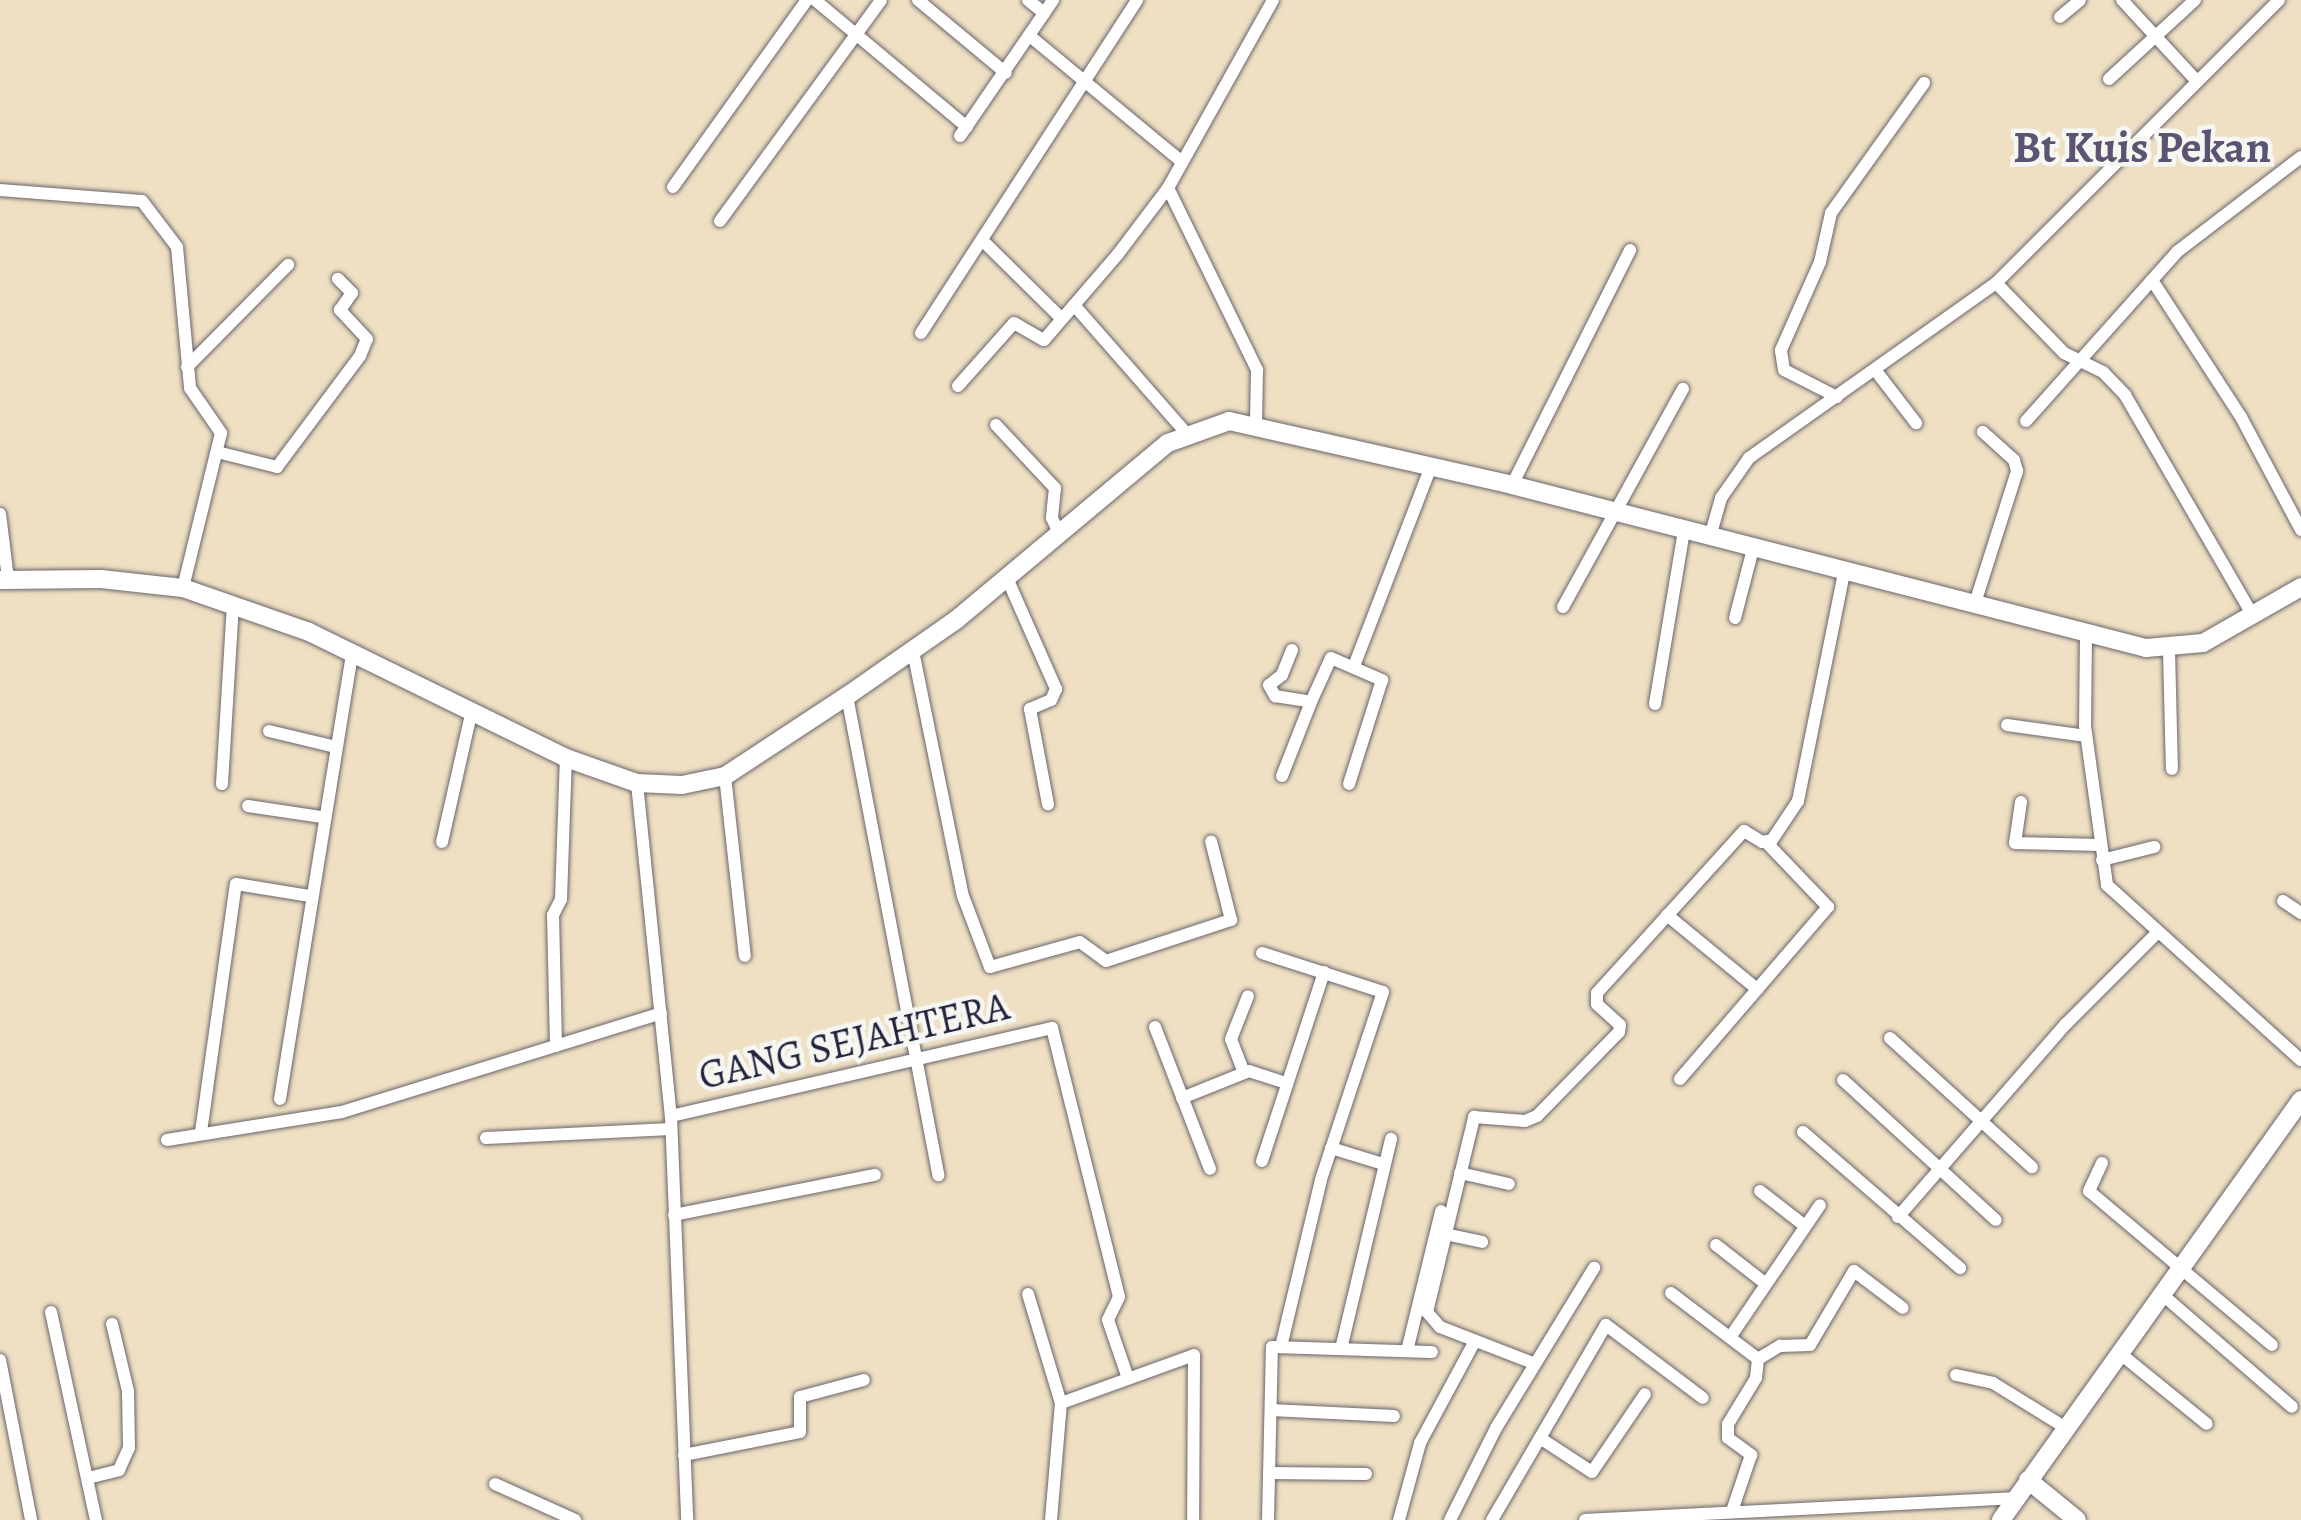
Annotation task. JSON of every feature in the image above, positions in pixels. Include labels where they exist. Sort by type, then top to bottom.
[{"type":"street","points":[[673,187],[806,0]]},
{"type":"street","points":[[815,0],[963,131],[1053,0]]},
{"type":"street","points":[[720,220],[881,0]]},
{"type":"street","points":[[918,0],[1006,73]]},
{"type":"street","points":[[1028,0],[1044,14]]},
{"type":"street","points":[[921,334],[1137,0]]},
{"type":"street","points":[[958,386],[1012,325],[1040,342],[1074,305],[1168,188],[1273,0]]},
{"type":"street","points":[[2060,17],[2080,0]]},
{"type":"street","points":[[2122,0],[2194,78]]},
{"type":"street","points":[[2108,79],[2195,0]]},
{"type":"street","points":[[1710,537],[1735,472],[1996,283],[2194,78],[2279,0]]},
{"type":"street","points":[[1030,37],[1086,78],[1182,162]]},
{"type":"street","points":[[1837,397],[1784,370],[1781,350],[1820,262],[1831,212],[1924,83]]},
{"type":"street","points":[[2026,421],[2083,364],[2152,280],[2198,234],[2301,157]]},
{"type":"street","points":[[1168,188],[1257,370],[1256,423]]},
{"type":"street","points":[[0,190],[119,195],[153,210],[177,247],[187,367],[197,401],[220,428],[183,588]]},
{"type":"street","points":[[983,241],[1061,318]]},
{"type":"street","points":[[1512,484],[1630,250]]},
{"type":"street","points":[[187,367],[288,265]]},
{"type":"street","points":[[217,452],[277,466],[360,356],[367,339],[340,310],[352,293],[338,279]]},
{"type":"street","points":[[2152,280],[2242,417],[2301,530]]},
{"type":"street","points":[[1996,283],[2056,346],[2103,372],[2125,394],[2254,616]]},
{"type":"street","points":[[1074,305],[1184,432]]},
{"type":"street","points":[[1876,372],[1916,423]]},
{"type":"street","points":[[1564,608],[1683,389]]},
{"type":"street","points":[[0,514],[4,579],[183,588],[352,653],[566,758],[637,783],[682,786],[725,776],[848,696],[913,651],[1184,432],[1228,421],[1256,423],[1512,484],[2086,634],[2169,650],[2215,638],[2300,591]]},
{"type":"street","points":[[996,425],[1055,488],[1052,518],[1059,533]]},
{"type":"street","points":[[1975,603],[2017,472],[2014,460],[1983,432]]},
{"type":"street","points":[[1354,666],[1431,466]]},
{"type":"street","points":[[1655,704],[1684,530]]},
{"type":"street","points":[[1735,618],[1753,549]]},
{"type":"street","points":[[1767,842],[1798,801],[1844,572]]},
{"type":"street","points":[[1006,576],[1056,689],[1052,700],[1030,708],[1048,804]]},
{"type":"street","points":[[222,784],[234,605]]},
{"type":"street","points":[[2086,634],[2086,736],[2101,852],[2111,890],[2301,1060]]},
{"type":"street","points":[[1292,650],[1269,690],[1310,702]]},
{"type":"street","points":[[2169,650],[2172,769]]},
{"type":"street","points":[[913,651],[963,896],[990,968],[1080,942],[1106,961],[1231,920],[1211,842]]},
{"type":"street","points":[[280,1100],[332,746],[352,653]]},
{"type":"street","points":[[1282,776],[1329,659],[1382,680],[1349,784]]},
{"type":"street","points":[[848,696],[938,1175]]},
{"type":"street","points":[[442,842],[472,710]]},
{"type":"street","points":[[2007,725],[2086,736]]},
{"type":"street","points":[[268,731],[332,746]]},
{"type":"street","points":[[556,1046],[552,915],[561,899],[566,758]]},
{"type":"street","points":[[725,776],[745,956]]},
{"type":"street","points":[[637,783],[671,1123],[688,1520]]},
{"type":"street","points":[[2020,802],[2015,843],[2101,852],[2154,847]]},
{"type":"street","points":[[248,806],[322,818]]},
{"type":"street","points":[[1534,1364],[1440,1327],[1427,1312],[1475,1115],[1532,1120],[1614,1039],[1620,1025],[1594,999],[1744,830],[1767,842],[1828,907],[1680,1079]]},
{"type":"street","points":[[201,1132],[236,884],[309,896]]},
{"type":"street","points":[[2283,901],[2301,913]]},
{"type":"street","points":[[1667,915],[1758,989]]},
{"type":"street","points":[[1898,1217],[1980,1122],[2158,932]]},
{"type":"street","points":[[1262,953],[1383,992],[1331,1148],[1281,1347]]},
{"type":"street","points":[[1262,1161],[1324,972]]},
{"type":"street","points":[[1244,1074],[1231,1040],[1248,996]]},
{"type":"street","points":[[166,1140],[342,1112],[661,1012]]},
{"type":"street","name":"GANG SEJAHTERA","points":[[486,1138],[671,1123],[1052,1028],[1119,1297],[1108,1320],[1128,1378]]},
{"type":"street","points":[[1155,1028],[1210,1169]]},
{"type":"street","points":[[1890,1038],[2032,1167]]},
{"type":"street","points":[[1182,1098],[1244,1074],[1287,1083]]},
{"type":"street","points":[[1843,1080],[1996,1220]]},
{"type":"street","points":[[2001,1520],[2301,1100]]},
{"type":"street","points":[[1804,1132],[1960,1268]]},
{"type":"street","points":[[1341,1349],[1380,1205],[1383,1164],[1391,1139]]},
{"type":"street","points":[[1331,1148],[1383,1164]]},
{"type":"street","points":[[2102,1163],[2088,1189],[2272,1345]]},
{"type":"street","points":[[1460,1173],[1509,1184]]},
{"type":"street","points":[[674,1216],[875,1175]]},
{"type":"street","points":[[1760,1191],[1806,1226]]},
{"type":"street","points":[[1732,1336],[1820,1204]]},
{"type":"street","points":[[1406,1351],[1441,1211]]},
{"type":"street","points":[[1445,1234],[1482,1242]]},
{"type":"street","points":[[1716,1245],[1766,1284]]},
{"type":"street","points":[[1450,1520],[1534,1364],[1594,1268]]},
{"type":"street","points":[[1758,1359],[1780,1346],[1810,1345],[1854,1271],[1903,1308]]},
{"type":"street","points":[[1671,1292],[1758,1359]]},
{"type":"street","points":[[1028,1294],[1061,1403],[1051,1520]]},
{"type":"street","points":[[2164,1296],[2292,1407]]},
{"type":"street","points":[[52,1312],[96,1520]]},
{"type":"street","points":[[88,1478],[119,1470],[129,1448],[128,1391],[112,1324]]},
{"type":"street","points":[[1492,1520],[1606,1326],[1703,1398]]},
{"type":"street","points":[[1399,1520],[1420,1443],[1475,1341]]},
{"type":"street","points":[[1268,1520],[1272,1347],[1432,1352]]},
{"type":"street","points":[[1061,1403],[1192,1354],[1197,1360],[1193,1520]]},
{"type":"street","points":[[2122,1355],[2207,1424]]},
{"type":"street","points":[[1732,1510],[1751,1456],[1728,1438],[1728,1424],[1756,1378],[1758,1359]]},
{"type":"street","points":[[0,1360],[32,1520]]},
{"type":"street","points":[[1956,1375],[1994,1383],[2066,1428]]},
{"type":"street","points":[[684,1455],[800,1432],[800,1397],[864,1380]]},
{"type":"street","points":[[1540,1438],[1592,1472],[1644,1394]]},
{"type":"street","points":[[1270,1410],[1394,1416]]},
{"type":"street","points":[[1269,1473],[1366,1474]]},
{"type":"street","points":[[2028,1480],[2076,1520]]},
{"type":"street","points":[[495,1484],[575,1520]]},
{"type":"street","points":[[1586,1520],[1732,1510],[1779,1514],[2016,1498]]},
{"type":"district","name":"Bt Kuis Pekan","points":[[2142,148]]}]
